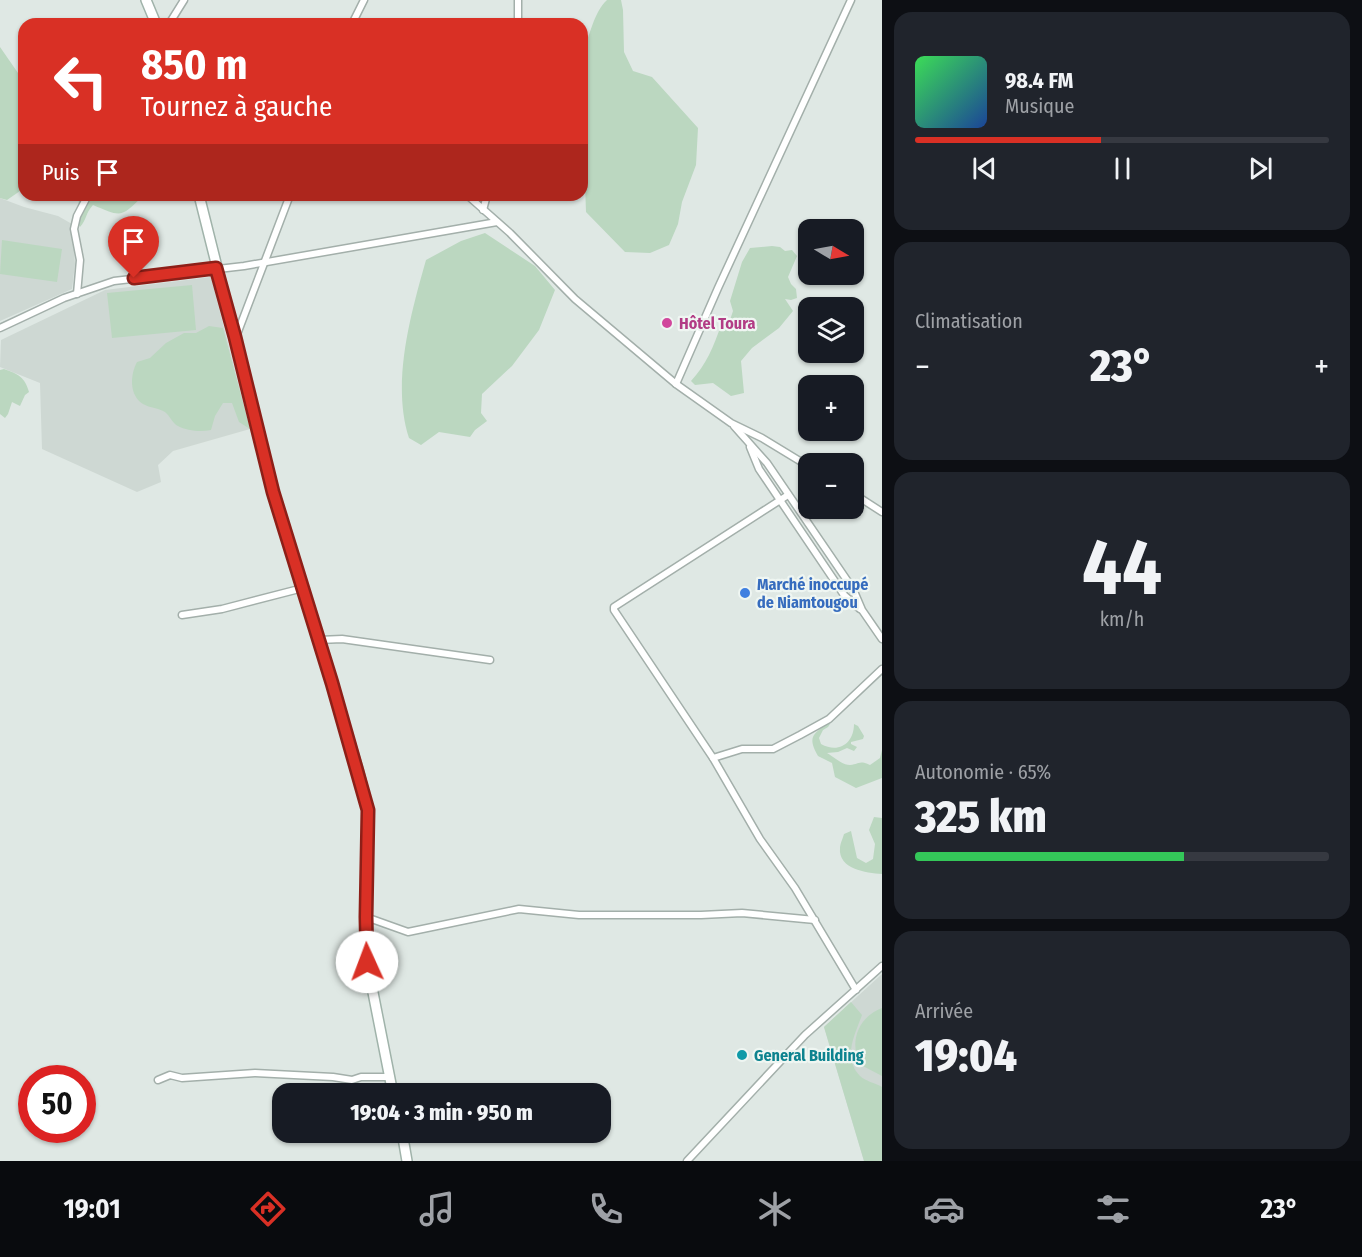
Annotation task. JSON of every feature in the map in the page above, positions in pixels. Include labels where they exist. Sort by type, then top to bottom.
[{"type":"main road","points":[[146,0],[154,18]]},
{"type":"main road","points":[[200,201],[273,492],[368,810],[367,962],[391,1083]]},
{"type":"main road","points":[[404,1143],[407,1161]]},
{"type":"street","points":[[173,18],[184,0]]},
{"type":"street","points":[[355,18],[364,0]]},
{"type":"street","points":[[518,0],[518,18]]},
{"type":"street","points":[[676,384],[699,328],[851,0]]},
{"type":"street","points":[[77,294],[80,260],[74,229],[77,216],[85,201]]},
{"type":"street","points":[[235,337],[288,201]]},
{"type":"street","points":[[473,201],[574,299],[676,384],[731,423],[762,438],[798,460]]},
{"type":"street","points":[[483,210],[485,201]]},
{"type":"street","points":[[0,328],[114,280],[244,266],[497,222]]},
{"type":"street","points":[[731,423],[767,463],[853,589],[862,610],[882,639]]},
{"type":"street","points":[[748,444],[759,469],[844,595],[862,610]]},
{"type":"street","points":[[788,495],[614,607],[614,610],[713,758],[760,839],[815,920],[856,990]]},
{"type":"street","points":[[864,500],[882,512]]},
{"type":"street","points":[[813,548],[820,543]]},
{"type":"street","points":[[836,583],[845,578]]},
{"type":"street","points":[[182,615],[222,609],[303,588]]},
{"type":"street","points":[[319,640],[342,639],[490,660]]},
{"type":"street","points":[[713,758],[742,749],[772,749],[800,735],[829,719],[882,669]]},
{"type":"street","points":[[366,917],[408,932],[519,909],[579,915],[742,913],[815,920]]},
{"type":"street","points":[[687,1161],[805,1035],[882,966]]},
{"type":"street","points":[[158,1080],[170,1075],[182,1078],[255,1073],[352,1080],[361,1077],[390,1077]]},
{"type":"shaded area","points":[[0,198],[58,216],[72,224],[75,264],[72,289],[0,321]]},
{"type":"shaded area","points":[[211,277],[250,429],[173,451],[158,465],[161,482],[137,492],[42,449],[40,383],[0,367],[1,340],[105,290]]},
{"type":"shaded area","points":[[882,974],[882,1161],[864,1161],[824,1027]]},
{"type":"green space","points":[[607,0],[621,0],[624,52],[633,71],[652,77],[698,128],[696,165],[682,202],[678,224],[669,245],[650,253],[625,252],[586,212],[586,201],[588,201],[588,37],[602,5]]},
{"type":"green space","points":[[0,47],[18,73],[18,192],[7,200],[0,198]]},
{"type":"green space","points":[[79,201],[138,201],[121,213],[110,212],[93,205],[80,227],[78,223]]},
{"type":"green space","points":[[485,233],[535,266],[555,290],[539,330],[512,366],[482,394],[481,413],[487,421],[470,437],[439,432],[421,445],[409,438],[402,394],[409,325],[426,260],[461,241]]},
{"type":"green space","points":[[2,240],[62,249],[57,282],[0,274]]},
{"type":"green space","points":[[780,247],[785,251],[792,250],[797,256],[788,277],[796,289],[797,298],[785,299],[793,311],[779,328],[752,348],[741,361],[744,393],[731,396],[713,383],[695,385],[691,381],[709,355],[721,325],[730,320],[733,311],[730,301],[742,262],[750,248]]},
{"type":"green space","points":[[192,285],[196,330],[112,338],[107,293]]},
{"type":"green space","points":[[209,326],[223,328],[250,429],[239,422],[232,403],[223,403],[215,416],[211,430],[186,429],[176,425],[165,412],[143,404],[133,390],[132,379],[137,362],[150,358],[166,343],[184,333],[196,333]]},
{"type":"green space","points":[[4,369],[20,377],[29,392],[20,406],[12,402],[5,418],[0,414],[0,370]]},
{"type":"green space","points":[[828,723],[830,724],[819,738],[821,744],[828,747],[844,745],[851,737],[854,724],[864,736],[863,739],[851,742],[857,747],[854,751],[847,748],[827,753],[847,765],[861,763],[870,765],[880,758],[882,750],[882,778],[856,788],[835,777],[832,763],[818,756],[812,740],[815,733]]},
{"type":"green space","points":[[874,817],[882,818],[882,874],[854,868],[843,861],[841,855],[840,846],[844,834],[851,831],[857,858],[866,863],[873,859],[875,844],[869,830]]},
{"type":"green space","points":[[851,1002],[862,1015],[852,1046],[852,1061],[860,1076],[882,1087],[882,1161],[864,1161],[824,1027]]},
{"type":"green space","points":[[882,1008],[882,1076],[861,1065],[855,1048],[861,1024]]},
{"type":"place","name":"Hôtel Toura","points":[[667,323]]},
{"type":"place","name":"Marché inoccupé de Niamtougou","points":[[745,593]]},
{"type":"place","name":"General Building","points":[[742,1055]]},
{"type":"route","points":[[134,278],[216,268],[273,492],[358,769],[368,810],[367,962]]}]
